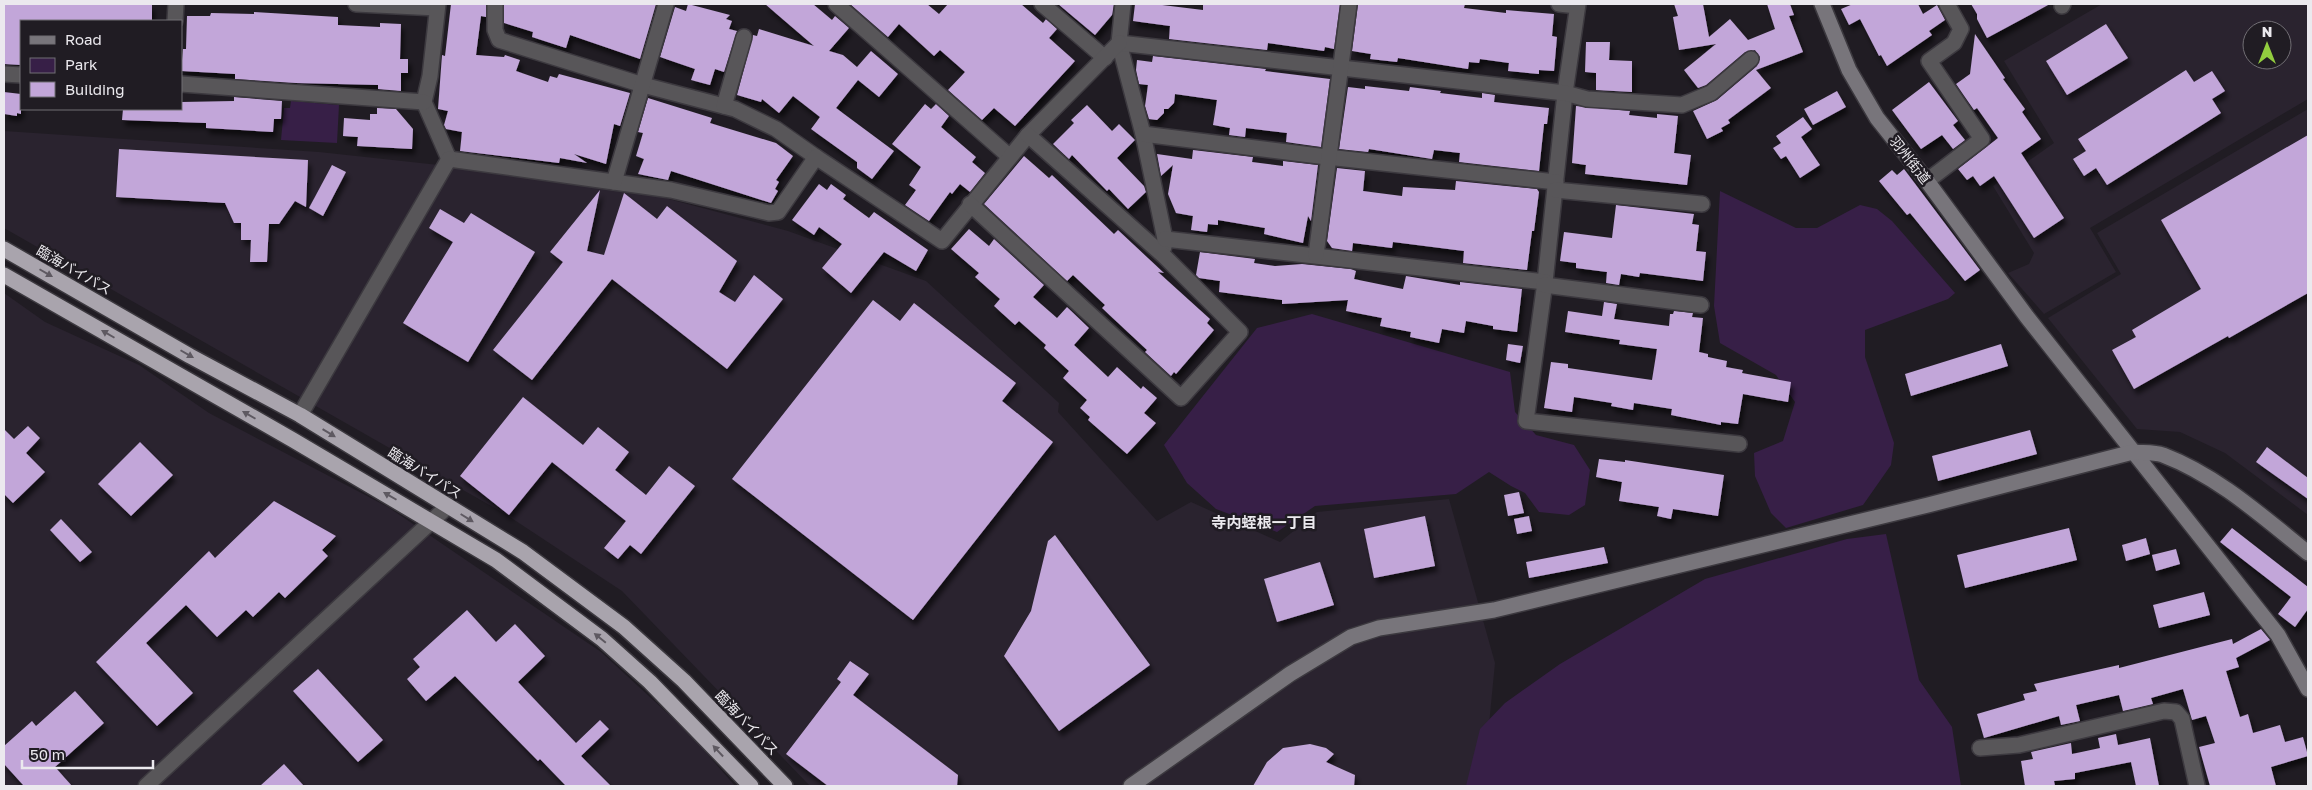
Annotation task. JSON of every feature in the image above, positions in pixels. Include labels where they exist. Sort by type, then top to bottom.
[{"type":"highway","name":"臨海バイパス","points":[[4,248],[190,356],[300,415],[548,569],[624,627],[684,681],[785,786]]},
{"type":"highway","points":[[4,275],[432,521],[496,560],[602,639],[657,688],[751,786]]},
{"type":"street","points":[[175,20],[176,4]]},
{"type":"street","points":[[356,4],[437,6],[430,76],[424,102],[450,158]]},
{"type":"street","points":[[495,4],[495,30],[499,40],[643,84],[735,108],[776,129],[942,241],[1028,134],[1119,43]]},
{"type":"street","points":[[614,182],[666,4]]},
{"type":"street","points":[[1042,4],[1105,58]]},
{"type":"street","points":[[1123,4],[1119,43],[1143,134],[1165,239],[1164,256]]},
{"type":"street","points":[[1316,255],[1327,157],[1349,4]]},
{"type":"street","points":[[1559,4],[1577,5],[1526,421],[1738,444]]},
{"type":"street","name":"羽州街道","points":[[1822,4],[1849,70],[1876,118],[1927,181],[2018,305],[2278,635],[2308,689]]},
{"type":"street","points":[[1927,181],[1982,139],[1929,60],[1954,43],[1960,29],[1947,4]]},
{"type":"street","points":[[838,5],[1010,157]]},
{"type":"street","points":[[724,106],[744,37]]},
{"type":"street","points":[[1119,43],[1565,93],[1587,99],[1653,105],[1682,105],[1712,93],[1751,59]]},
{"type":"street","points":[[4,74],[20,75]]},
{"type":"street","points":[[182,84],[424,102]]},
{"type":"street","points":[[970,204],[1181,398],[1240,332],[1164,256],[1028,134]]},
{"type":"street","points":[[1143,134],[1702,204]]},
{"type":"street","points":[[450,158],[671,190],[769,214],[778,212],[816,157]]},
{"type":"street","points":[[300,415],[450,158]]},
{"type":"street","points":[[1165,239],[1316,255],[1544,283],[1701,305]]},
{"type":"street","points":[[1131,786],[1290,674],[1352,637],[1379,628],[1504,607],[1928,505],[2133,452],[2162,455],[2200,472],[2245,503],[2308,553]]},
{"type":"street","points":[[146,786],[448,506]]},
{"type":"street","points":[[1980,748],[2019,745],[2164,711],[2176,712],[2182,719],[2197,786]]},
{"type":"shaded area","points":[[2102,4],[2308,4],[2308,99],[2090,228],[2116,272],[2044,314],[2008,273],[2029,264],[2034,253],[1993,186],[2054,143],[2004,61]]},
{"type":"shaded area","points":[[2308,109],[2308,515],[2225,453],[2180,432],[2137,429],[2048,318],[2121,274],[2097,233]]},
{"type":"shaded area","points":[[4,131],[319,152],[613,184],[788,231],[926,281],[1059,403],[1058,412],[1157,521],[1191,502],[1280,542],[1317,512],[1449,499],[1495,663],[1483,786],[810,786],[622,591],[507,515],[4,228]]},
{"type":"shaded area","points":[[4,293],[45,322],[139,365],[209,413],[388,507],[601,652],[690,734],[735,786],[4,786]]},
{"type":"green space","points":[[291,101],[339,105],[337,143],[281,140],[284,108],[290,108]]},
{"type":"green space","points":[[1720,191],[1796,228],[1817,228],[1860,205],[1877,209],[1892,221],[1955,293],[1948,299],[1865,330],[1865,357],[1894,443],[1891,465],[1863,505],[1786,528],[1771,513],[1755,476],[1754,453],[1783,441],[1795,402],[1776,375],[1720,343],[1714,306]]},
{"type":"green space","points":[[1312,314],[1510,372],[1515,412],[1536,435],[1574,445],[1590,470],[1585,505],[1569,515],[1539,512],[1525,493],[1489,472],[1456,494],[1315,506],[1277,532],[1216,509],[1187,483],[1164,445],[1257,328]]},
{"type":"green space","points":[[1886,534],[1919,680],[1952,727],[1961,786],[1466,786],[1480,729],[1505,703],[1560,664],[1705,579],[1847,539]]},
{"type":"building","points":[[4,4],[152,5],[152,20],[20,20],[20,65],[4,64]]},
{"type":"building","points":[[451,4],[486,4],[486,17],[481,16],[476,55],[504,57],[505,55],[520,60],[516,71],[548,82],[550,76],[557,78],[559,74],[630,93],[620,126],[614,124],[606,164],[574,154],[587,163],[560,158],[559,163],[460,151],[462,132],[446,129],[444,125],[448,111],[438,109],[442,55],[445,56]]},
{"type":"building","points":[[504,4],[656,4],[640,59],[570,35],[566,48],[532,37],[533,32],[504,23]]},
{"type":"building","points":[[688,4],[730,15],[726,19],[732,21],[729,29],[737,31],[724,72],[715,69],[710,85],[691,80],[695,69],[660,57],[675,7],[686,11]]},
{"type":"building","points":[[765,4],[813,4],[832,20],[835,16],[849,28],[829,51],[843,55],[857,67],[871,51],[898,74],[879,97],[858,80],[836,108],[894,151],[872,179],[857,168],[857,162],[811,129],[820,117],[793,96],[779,113],[762,99],[761,102],[737,95],[753,35],[757,36],[759,29],[814,46]]},
{"type":"building","points":[[850,4],[927,4],[939,14],[948,4],[1021,4],[1043,23],[1046,19],[1057,29],[1049,38],[1075,61],[1015,126],[994,108],[982,120],[948,90],[965,72],[940,50],[934,56],[899,24],[888,37]]},
{"type":"building","points":[[1058,4],[1114,4],[1112,15],[1095,35]]},
{"type":"building","points":[[1135,4],[1154,4],[1203,10],[1203,4],[1340,4],[1334,49],[1325,47],[1324,51],[1268,43],[1267,50],[1169,39],[1170,26],[1133,21]]},
{"type":"building","points":[[1358,4],[1465,4],[1464,8],[1506,13],[1506,10],[1554,14],[1552,36],[1557,37],[1554,71],[1539,70],[1539,74],[1508,71],[1509,63],[1480,59],[1479,63],[1469,62],[1468,69],[1398,58],[1397,62],[1370,59],[1371,54],[1352,51]]},
{"type":"building","points":[[1674,4],[1703,4],[1709,37],[1730,19],[1748,40],[1775,29],[1767,4],[1790,4],[1794,15],[1789,16],[1803,52],[1756,70],[1771,88],[1728,120],[1730,123],[1721,128],[1723,131],[1707,139],[1693,111],[1717,100],[1757,66],[1760,57],[1755,50],[1745,52],[1706,85],[1698,88],[1684,70],[1716,44],[1679,50],[1673,17],[1678,16]]},
{"type":"building","points":[[1853,4],[1918,4],[1923,14],[1937,5],[1945,20],[1929,31],[1932,35],[1887,66],[1881,55],[1879,56],[1860,19],[1849,25],[1841,9]]},
{"type":"building","points":[[1971,4],[2050,4],[1987,38]]},
{"type":"building","points":[[254,12],[338,17],[338,25],[380,27],[380,23],[401,24],[400,59],[408,59],[408,73],[401,73],[401,91],[378,89],[378,85],[235,79],[235,74],[182,71],[183,49],[186,49],[187,16],[210,16],[211,13],[254,14]]},
{"type":"building","points":[[2106,24],[2128,58],[2067,95],[2046,61]]},
{"type":"building","points":[[1975,34],[2005,78],[2003,79],[2025,109],[2022,112],[2041,139],[2021,153],[2064,218],[2034,238],[1994,176],[1980,186],[1973,176],[1967,180],[1958,169],[1998,138],[1977,108],[1974,110],[1956,84],[1970,74]]},
{"type":"building","points":[[1586,42],[1610,42],[1609,60],[1632,61],[1632,92],[1596,90],[1596,73],[1585,72]]},
{"type":"building","points":[[1153,56],[1266,69],[1265,71],[1330,79],[1321,147],[1286,142],[1287,133],[1246,128],[1245,137],[1229,135],[1230,128],[1213,125],[1217,100],[1175,94],[1174,103],[1168,109],[1164,109],[1164,113],[1157,120],[1149,119],[1145,106],[1148,85],[1139,84],[1136,70],[1137,60],[1152,62]]},
{"type":"building","points":[[2186,70],[2194,82],[2212,71],[2225,91],[2212,99],[2221,113],[2107,185],[2096,168],[2084,176],[2073,159],[2086,151],[2078,139]]},
{"type":"building","points":[[1929,82],[1958,121],[1953,125],[1965,140],[1953,149],[1942,135],[1921,149],[1892,110]]},
{"type":"building","points":[[1365,86],[1409,91],[1410,87],[1482,98],[1482,93],[1495,95],[1494,102],[1549,108],[1547,124],[1544,124],[1539,171],[1459,162],[1460,153],[1434,150],[1432,159],[1369,149],[1368,152],[1339,149],[1348,87],[1365,89]]},
{"type":"building","points":[[1837,91],[1846,107],[1813,125],[1804,109]]},
{"type":"building","points":[[4,92],[20,94],[21,114],[17,113],[17,116],[4,114]]},
{"type":"building","points":[[234,97],[282,101],[281,119],[274,119],[273,132],[206,128],[206,123],[122,120],[123,110],[182,110],[182,102],[234,101]]},
{"type":"building","points":[[648,98],[712,118],[710,123],[776,143],[793,156],[776,180],[779,182],[775,189],[778,191],[771,203],[671,171],[668,180],[638,174],[644,159],[636,156],[643,133],[638,132]]},
{"type":"building","points":[[925,104],[931,109],[936,104],[949,116],[941,127],[976,157],[972,162],[985,173],[970,192],[960,184],[952,194],[950,192],[929,221],[905,205],[916,190],[909,185],[921,167],[892,144]]},
{"type":"building","points":[[1087,105],[1112,131],[1119,124],[1135,140],[1117,158],[1144,186],[1146,192],[1128,209],[1109,189],[1107,191],[1072,155],[1069,159],[1053,144],[1074,123],[1071,120]]},
{"type":"building","points":[[1576,106],[1630,111],[1629,115],[1657,118],[1657,114],[1678,116],[1674,153],[1691,155],[1687,185],[1585,174],[1586,165],[1572,163]]},
{"type":"building","points":[[377,108],[396,109],[413,129],[412,149],[357,146],[358,137],[343,136],[344,118],[370,120],[370,114],[377,114]]},
{"type":"building","points":[[1803,117],[1812,129],[1801,137],[1820,165],[1800,178],[1786,156],[1781,159],[1773,148],[1781,143],[1776,136]]},
{"type":"building","points":[[2308,135],[2308,293],[2134,389],[2112,350],[2136,337],[2132,330],[2201,289],[2161,220]]},
{"type":"building","points":[[119,149],[308,160],[306,207],[295,201],[279,224],[269,224],[267,262],[250,262],[251,240],[241,240],[241,223],[234,223],[225,203],[116,197]]},
{"type":"building","points":[[1193,150],[1253,157],[1252,162],[1283,166],[1283,161],[1318,165],[1311,221],[1308,216],[1303,243],[1264,234],[1265,228],[1218,220],[1218,225],[1208,224],[1207,232],[1191,230],[1193,216],[1176,213],[1168,194],[1173,165],[1161,176],[1157,154],[1192,159]]},
{"type":"building","points":[[1024,156],[1049,178],[1052,175],[1114,234],[1118,230],[1164,273],[1158,272],[1210,319],[1207,323],[1214,330],[1176,374],[1174,372],[1171,376],[1145,352],[1147,350],[1102,308],[1105,305],[1073,275],[1067,281],[984,204]]},
{"type":"building","points":[[332,165],[346,172],[323,216],[309,208]]},
{"type":"building","points":[[1337,168],[1365,171],[1363,191],[1402,196],[1403,187],[1455,190],[1456,181],[1537,189],[1539,192],[1527,270],[1463,263],[1464,251],[1393,242],[1392,248],[1353,243],[1352,251],[1332,248],[1327,241]]},
{"type":"building","points":[[1904,169],[1980,270],[1965,281],[1910,213],[1907,215],[1879,181],[1892,170],[1897,175]]},
{"type":"building","points":[[819,184],[827,190],[831,184],[846,195],[843,199],[869,218],[874,212],[928,250],[916,271],[884,252],[851,293],[822,268],[842,244],[819,227],[814,235],[792,220]]},
{"type":"building","points":[[600,190],[587,251],[604,255],[624,193],[657,219],[667,206],[737,261],[719,292],[735,302],[754,275],[783,299],[727,369],[612,279],[532,380],[493,350],[563,262],[550,252]]},
{"type":"building","points":[[1616,205],[1694,214],[1692,224],[1699,225],[1696,251],[1706,252],[1703,281],[1640,273],[1639,277],[1621,274],[1619,285],[1606,283],[1607,272],[1576,268],[1576,263],[1560,261],[1564,232],[1612,238]]},
{"type":"building","points":[[440,209],[464,223],[471,213],[535,252],[468,362],[403,323],[453,242],[429,228]]},
{"type":"building","points":[[969,229],[989,246],[994,239],[1044,285],[1033,297],[1057,318],[1067,307],[1089,328],[1074,345],[1108,377],[1117,367],[1141,389],[1143,386],[1157,398],[1144,413],[1156,423],[1127,454],[1088,420],[1090,417],[1080,408],[1087,400],[1063,378],[1069,371],[1044,348],[1046,345],[1019,321],[1015,325],[994,306],[1000,299],[975,277],[979,273],[951,249]]},
{"type":"building","points":[[1200,252],[1255,259],[1254,263],[1275,266],[1302,264],[1351,269],[1356,271],[1354,279],[1403,289],[1406,276],[1460,285],[1460,282],[1522,289],[1517,332],[1493,329],[1493,326],[1466,321],[1464,333],[1442,329],[1439,343],[1410,337],[1411,332],[1380,326],[1382,318],[1346,311],[1348,300],[1282,304],[1282,300],[1219,292],[1220,281],[1199,278],[1196,275]]},
{"type":"building","points":[[873,300],[900,321],[914,303],[1016,383],[1002,401],[1053,442],[913,620],[732,479]]},
{"type":"building","points":[[1604,302],[1617,304],[1614,319],[1669,326],[1670,314],[1673,314],[1674,311],[1693,313],[1692,317],[1703,318],[1699,352],[1708,354],[1708,357],[1727,361],[1726,367],[1743,370],[1742,373],[1791,382],[1788,402],[1743,394],[1738,424],[1721,422],[1721,425],[1671,415],[1672,409],[1634,403],[1633,410],[1611,406],[1612,403],[1574,397],[1572,412],[1544,408],[1551,362],[1568,364],[1568,368],[1652,380],[1657,349],[1619,344],[1620,340],[1565,332],[1568,311],[1602,316]]},
{"type":"building","points":[[1508,344],[1523,346],[1520,363],[1506,360]]},
{"type":"building","points":[[2001,344],[2008,366],[1911,396],[1905,374]]},
{"type":"building","points":[[523,397],[583,445],[598,427],[629,452],[615,470],[646,495],[669,466],[695,486],[641,554],[630,545],[618,559],[604,548],[626,521],[552,462],[509,515],[460,476]]},
{"type":"building","points":[[28,426],[40,438],[26,453],[45,472],[13,503],[4,494],[4,429],[14,439]]},
{"type":"building","points":[[2030,430],[2037,454],[1938,481],[1932,456]]},
{"type":"building","points":[[140,442],[173,475],[131,516],[98,484]]},
{"type":"building","points":[[2267,447],[2308,478],[2308,499],[2256,462]]},
{"type":"building","points":[[1599,459],[1625,462],[1625,460],[1724,475],[1718,516],[1673,509],[1671,519],[1657,516],[1659,507],[1619,501],[1622,482],[1596,477]]},
{"type":"building","points":[[1519,492],[1524,513],[1508,516],[1504,495]]},
{"type":"building","points":[[274,501],[336,536],[322,550],[328,556],[285,598],[279,592],[253,617],[246,610],[217,637],[186,605],[146,643],[193,693],[157,726],[96,662],[209,551],[215,558]]},
{"type":"building","points":[[1425,516],[1435,566],[1374,578],[1364,529]]},
{"type":"building","points":[[1529,516],[1532,531],[1517,534],[1514,519]]},
{"type":"building","points":[[61,519],[92,552],[80,562],[50,530]]},
{"type":"building","points":[[2069,528],[2077,560],[1965,588],[1957,555]]},
{"type":"building","points":[[2232,528],[2308,587],[2308,609],[2295,627],[2278,614],[2291,597],[2220,542]]},
{"type":"building","points":[[1055,535],[1150,665],[1059,731],[1004,656],[1031,611],[1048,541]]},
{"type":"building","points":[[2146,538],[2150,554],[2126,561],[2122,545]]},
{"type":"building","points":[[1604,547],[1608,563],[1529,578],[1526,562]]},
{"type":"building","points":[[2176,549],[2180,564],[2156,571],[2152,555]]},
{"type":"building","points":[[1320,562],[1334,605],[1277,622],[1264,579]]},
{"type":"building","points":[[2204,592],[2210,615],[2159,628],[2153,605]]},
{"type":"building","points":[[467,610],[496,642],[515,624],[545,656],[518,682],[576,743],[600,720],[609,729],[581,756],[611,786],[566,786],[540,759],[538,761],[455,676],[426,701],[407,679],[420,667],[413,659]]},
{"type":"building","points":[[2261,629],[2270,640],[2236,658],[2239,667],[2226,671],[2240,717],[2248,714],[2253,733],[2280,725],[2285,742],[2303,737],[2308,756],[2271,767],[2276,786],[2210,786],[2199,747],[2215,743],[2206,716],[2192,720],[2183,689],[2151,698],[2153,704],[2123,711],[2119,695],[2076,705],[2080,721],[2061,725],[2059,716],[1984,738],[1977,714],[2025,700],[2023,694],[2037,691],[2034,684],[2119,665],[2119,668],[2232,639],[2233,644]]},
{"type":"building","points":[[850,661],[869,674],[853,695],[958,775],[957,786],[828,786],[786,754],[841,682],[837,679]]},
{"type":"building","points":[[318,669],[383,740],[358,762],[293,691]]},
{"type":"building","points":[[75,691],[104,723],[55,767],[72,786],[24,786],[4,764],[4,746],[32,721],[36,726]]},
{"type":"building","points":[[2116,734],[2118,745],[2150,738],[2159,786],[2136,786],[2131,762],[2075,773],[2075,779],[2054,781],[2055,786],[2025,786],[2021,761],[2033,759],[2031,752],[2071,743],[2072,754],[2100,748],[2098,738]]},
{"type":"building","points":[[1310,744],[1326,748],[1334,754],[1326,762],[1355,775],[1354,786],[1253,786],[1267,762],[1283,748]]},
{"type":"building","points":[[284,764],[304,786],[260,786]]},
{"type":"district","name":"寺内蛭根一丁目","points":[[1264,523]]}]
